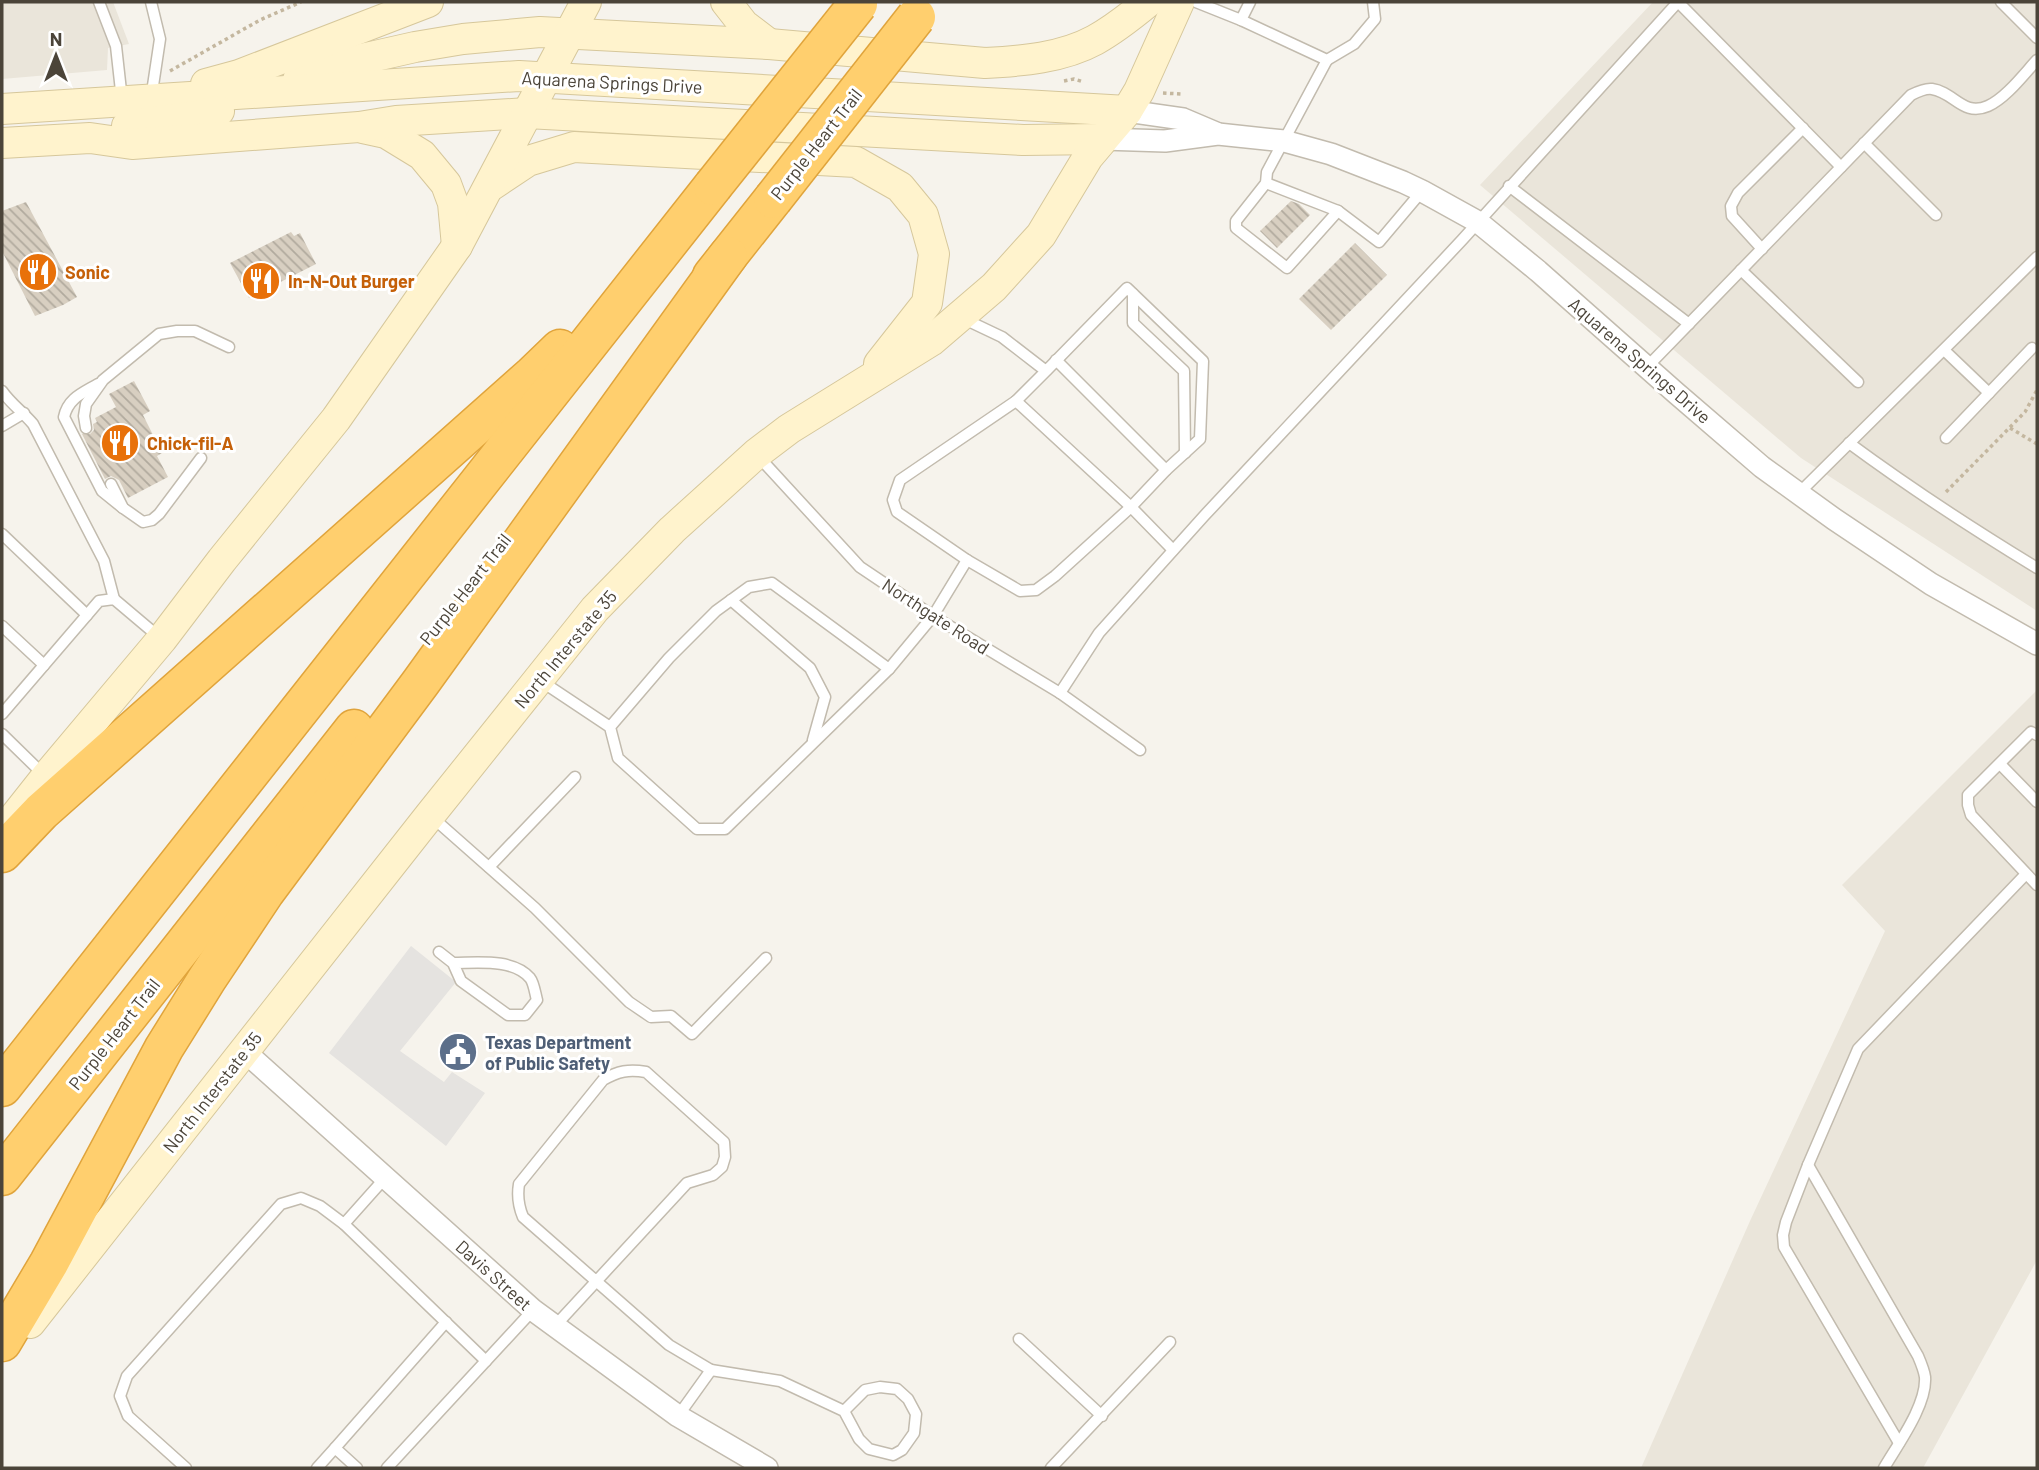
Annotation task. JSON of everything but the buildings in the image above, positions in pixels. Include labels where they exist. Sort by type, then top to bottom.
[{"type":"highway","points":[[2,1087],[859,3]]},
{"type":"highway","name":"Purple Heart Trail","points":[[2,1176],[922,9]]},
{"type":"highway","points":[[5,837],[41,812],[533,375],[667,245]]},
{"type":"highway","points":[[2,1342],[49,1263],[164,1048],[243,925],[728,256]]},
{"type":"main road","points":[[5,837],[46,777],[162,639],[336,419],[457,246],[586,2]]},
{"type":"main road","points":[[726,2],[744,25],[769,44]]},
{"type":"main road","points":[[90,138],[123,127],[201,116],[230,108],[262,93],[362,59],[463,39],[540,32],[569,33],[769,44],[985,62],[1016,61],[1065,52],[1093,41],[1120,25],[1148,2]]},
{"type":"main road","name":"North Interstate 35","points":[[2,1359],[430,815],[596,609],[672,530],[756,454],[789,429],[931,341],[994,287],[1041,235],[1088,157],[1127,111],[1139,91],[1179,2]]},
{"type":"main road","points":[[136,100],[239,75],[411,5]]},
{"type":"main road","name":"Aquarena Springs Drive","points":[[2,109],[519,76],[1127,111]]},
{"type":"main road","name":"Aquarena Springs Drive","points":[[2,143],[90,138],[132,144],[359,127],[396,121],[527,113],[1023,139],[1103,139]]},
{"type":"main road","points":[[359,127],[386,134],[422,155],[438,174],[446,184],[453,203],[457,246]]},
{"type":"main road","points":[[490,187],[528,161],[575,147],[856,162],[900,187],[923,215],[934,254],[927,303],[866,381]]},
{"type":"street","name":"Aquarena Springs Drive","points":[[1127,111],[1183,119],[1218,134]]},
{"type":"street","name":"Aquarena Springs Drive","points":[[1103,139],[1165,141],[1218,134],[1284,141],[1331,154],[1422,191],[1478,222],[1762,467],[1931,584],[2037,644]]},
{"type":"street","name":"Davis Street","points":[[244,1051],[533,1310],[678,1416],[767,1468]]},
{"type":"lane","points":[[99,2],[136,100]]},
{"type":"lane","points":[[136,100],[160,39],[151,2]]},
{"type":"lane","points":[[1196,2],[1327,60]]},
{"type":"lane","points":[[1241,20],[1250,2]]},
{"type":"lane","points":[[1338,211],[1287,268],[1236,228],[1236,221],[1266,183],[1267,172],[1327,60],[1354,44],[1374,19],[1373,2]]},
{"type":"lane","points":[[1060,692],[1099,633],[1173,550],[1678,2],[1841,167]]},
{"type":"lane","points":[[2001,2],[2037,38]]},
{"type":"lane","points":[[1647,367],[1911,95],[1932,89],[1974,110],[1986,107],[1997,101],[2037,60]]},
{"type":"lane","points":[[1762,248],[1731,216],[1731,206],[1738,193],[1802,128]]},
{"type":"lane","points":[[1864,143],[1936,215]]},
{"type":"lane","points":[[1266,183],[1338,211],[1379,242],[1422,191]]},
{"type":"lane","points":[[1509,186],[1689,324]]},
{"type":"lane","points":[[1799,493],[2037,257]]},
{"type":"lane","points":[[1741,270],[1857,382]]},
{"type":"lane","points":[[1127,288],[1203,361],[1200,439],[1055,576],[1037,590],[1020,591],[967,561],[897,512],[893,500],[900,480],[1016,401],[1056,360],[1127,288]]},
{"type":"lane","points":[[1133,294],[1133,323],[1184,371],[1185,453]]},
{"type":"lane","points":[[960,317],[1002,337],[1046,371]]},
{"type":"lane","points":[[201,458],[159,514],[152,520],[143,522],[102,491],[64,416],[66,407],[159,334],[195,331],[229,347]]},
{"type":"lane","points":[[1946,438],[2032,348]]},
{"type":"lane","points":[[1944,350],[1989,393]]},
{"type":"lane","points":[[1056,360],[1166,470]]},
{"type":"lane","points":[[86,428],[86,404],[103,380]]},
{"type":"lane","points":[[2,391],[33,424],[104,561],[114,599],[162,639]]},
{"type":"lane","points":[[1016,401],[1131,507],[1173,550]]},
{"type":"lane","points":[[2,426],[24,413]]},
{"type":"lane","points":[[1849,443],[1934,504],[2037,568]]},
{"type":"lane","name":"Northgate Road","points":[[756,454],[860,567],[933,617],[1060,692],[1140,750]]},
{"type":"lane","points":[[111,484],[122,508]]},
{"type":"lane","points":[[2,534],[87,615]]},
{"type":"lane","points":[[539,679],[610,727],[618,758],[697,829],[725,829],[889,669],[933,617],[967,561]]},
{"type":"lane","points":[[610,727],[669,657],[716,611],[749,587],[772,583],[889,669]]},
{"type":"lane","points":[[2,714],[99,601],[114,599]]},
{"type":"lane","points":[[731,600],[810,668],[825,697],[813,743]]},
{"type":"lane","points":[[2,626],[44,665]]},
{"type":"lane","points":[[2037,735],[2031,732],[1968,795],[1971,815],[2037,884]]},
{"type":"lane","points":[[2,734],[46,777]]},
{"type":"lane","points":[[2000,764],[2037,802]]},
{"type":"lane","points":[[489,867],[575,777]]},
{"type":"lane","points":[[430,815],[535,908],[629,1002],[651,1017],[671,1016],[692,1034],[766,958]]},
{"type":"lane","points":[[1899,1443],[1784,1247],[1783,1235],[1808,1165],[1858,1049],[2026,874]]},
{"type":"lane","points":[[439,952],[453,963],[461,981],[508,1015],[525,1015],[537,1000],[530,979],[513,967],[453,963]]},
{"type":"lane","points":[[555,1326],[597,1280],[687,1183],[713,1175],[722,1167],[725,1157],[723,1142],[646,1072],[631,1069],[616,1072],[603,1080],[519,1184],[519,1206],[523,1217],[597,1280],[669,1345],[711,1370],[780,1381],[844,1411],[859,1439],[869,1449],[893,1455],[902,1450],[914,1433],[916,1414],[908,1399],[897,1389],[880,1387],[865,1390],[844,1411]]},
{"type":"lane","points":[[1808,1165],[1918,1356],[1925,1375],[1919,1407],[1884,1468]]},
{"type":"lane","points":[[344,1224],[385,1178]]},
{"type":"lane","points":[[186,1468],[128,1416],[120,1396],[127,1377],[281,1204],[301,1198],[320,1206],[344,1224],[486,1361]]},
{"type":"lane","points":[[387,1468],[533,1310]]},
{"type":"lane","points":[[317,1468],[446,1322]]},
{"type":"lane","points":[[1019,1339],[1102,1416]]},
{"type":"lane","points":[[1051,1468],[1170,1342]]},
{"type":"lane","points":[[678,1416],[711,1370]]},
{"type":"lane","points":[[335,1448],[357,1468]]},
{"type":"path","points":[[170,71],[260,20],[301,2]]},
{"type":"path","points":[[1158,93],[1181,94]]},
{"type":"path","points":[[1934,504],[2025,412],[2037,390]]},
{"type":"path","points":[[2010,428],[2037,444]]},
{"type":"shaded area","points":[[2,2],[113,2],[129,44],[108,48],[107,70],[2,79]]},
{"type":"shaded area","points":[[1653,2],[2037,2],[2037,611],[1801,458],[1480,185]]},
{"type":"shaded area","points":[[2037,690],[2037,1260],[1923,1468],[1641,1468],[1750,1221],[1885,931],[1842,885]]},
{"type":"shaded area","points":[[411,946],[456,982],[400,1051],[444,1082],[452,1072],[485,1093],[446,1146],[329,1053]]},
{"type":"place","name":"Sonic","points":[[38,272]]},
{"type":"place","name":"In-N-Out Burger","points":[[261,281]]},
{"type":"place","name":"Chick-fil-A","points":[[120,443]]},
{"type":"place","name":"Texas Department of Public Safety","points":[[458,1052]]}]
